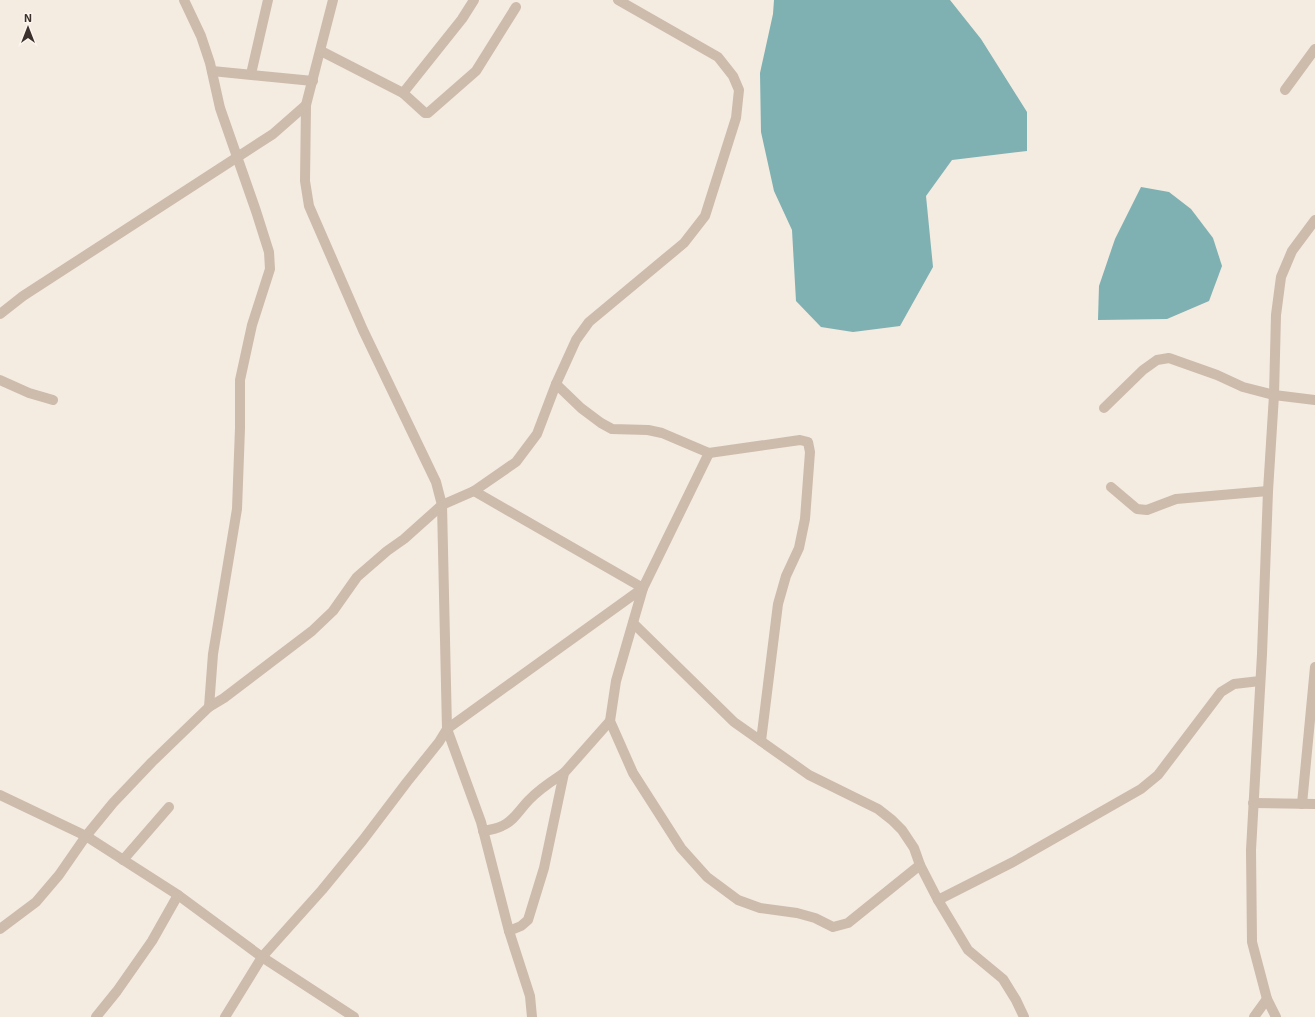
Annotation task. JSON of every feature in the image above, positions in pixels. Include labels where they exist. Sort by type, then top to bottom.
[{"type":"street","points":[[184,0],[201,36],[212,71],[220,108],[269,252],[270,269],[252,325],[240,380],[237,509],[213,654],[209,707]]},
{"type":"street","points":[[251,74],[268,0]]},
{"type":"street","points":[[333,0],[306,105],[304,181],[309,206],[364,330],[436,482],[442,505],[447,729],[483,831],[509,931],[530,996],[532,1017]]},
{"type":"street","points":[[403,93],[462,19],[474,0]]},
{"type":"street","points":[[0,929],[36,902],[59,875],[86,836],[113,803],[152,762],[209,707],[224,698],[312,631],[332,611],[357,577],[387,551],[404,539],[442,505],[474,491],[516,462],[537,434],[556,384],[576,340],[589,322],[684,243],[705,216],[736,118],[739,90],[733,76],[718,57],[618,0]]},
{"type":"street","points":[[321,51],[403,93],[428,113],[476,71],[516,7]]},
{"type":"street","points":[[1285,90],[1315,49]]},
{"type":"street","points":[[212,71],[313,80]]},
{"type":"street","points":[[0,314],[24,296],[273,134],[306,105]]},
{"type":"street","points":[[1276,1017],[1267,999],[1252,942],[1251,850],[1274,395],[1276,315],[1281,277],[1292,251],[1315,220]]},
{"type":"street","points":[[1104,408],[1143,370],[1157,360],[1169,358],[1217,375],[1243,387],[1274,395],[1315,400]]},
{"type":"street","points":[[0,380],[29,393],[53,400]]},
{"type":"street","points":[[556,384],[581,408],[601,424],[612,429],[648,430],[662,433],[709,453],[800,440],[808,442],[810,452],[805,519],[799,548],[786,576],[778,604],[761,741]]},
{"type":"street","points":[[709,453],[643,588],[616,681],[610,721],[634,773],[681,848],[707,877],[738,900],[760,908],[797,913],[815,918],[833,926],[842,926],[848,923],[920,865]]},
{"type":"street","points":[[1111,487],[1137,509],[1147,510],[1176,499],[1268,491]]},
{"type":"street","points":[[474,491],[643,588]]},
{"type":"street","points":[[224,1017],[262,957],[322,890],[430,755],[447,729],[643,588]]},
{"type":"street","points":[[633,623],[734,722],[809,774],[878,809],[902,830],[914,848],[920,865],[938,900],[968,950],[1003,979],[1016,1000],[1024,1017]]},
{"type":"street","points":[[1302,804],[1315,667]]},
{"type":"street","points":[[938,900],[1013,862],[1141,789],[1158,775],[1221,692],[1234,684],[1260,681]]},
{"type":"street","points":[[483,831],[501,827],[509,822],[541,788],[564,772],[610,721]]},
{"type":"street","points":[[509,931],[521,926],[528,920],[544,868],[564,772]]},
{"type":"street","points":[[0,794],[86,836],[178,895],[262,957],[354,1017]]},
{"type":"street","points":[[1253,803],[1315,804]]},
{"type":"street","points":[[123,860],[169,807]]},
{"type":"street","points":[[96,1017],[117,991],[152,941],[178,895]]},
{"type":"street","points":[[1254,1017],[1267,999]]},
{"type":"water","points":[[774,0],[950,0],[981,39],[1027,112],[1027,151],[952,160],[926,196],[933,267],[900,326],[853,332],[821,327],[796,301],[792,230],[774,191],[761,132],[760,73],[773,14]]},
{"type":"water","points":[[1141,187],[1169,192],[1191,209],[1213,238],[1222,266],[1209,301],[1167,319],[1098,320],[1099,286],[1115,239]]}]
